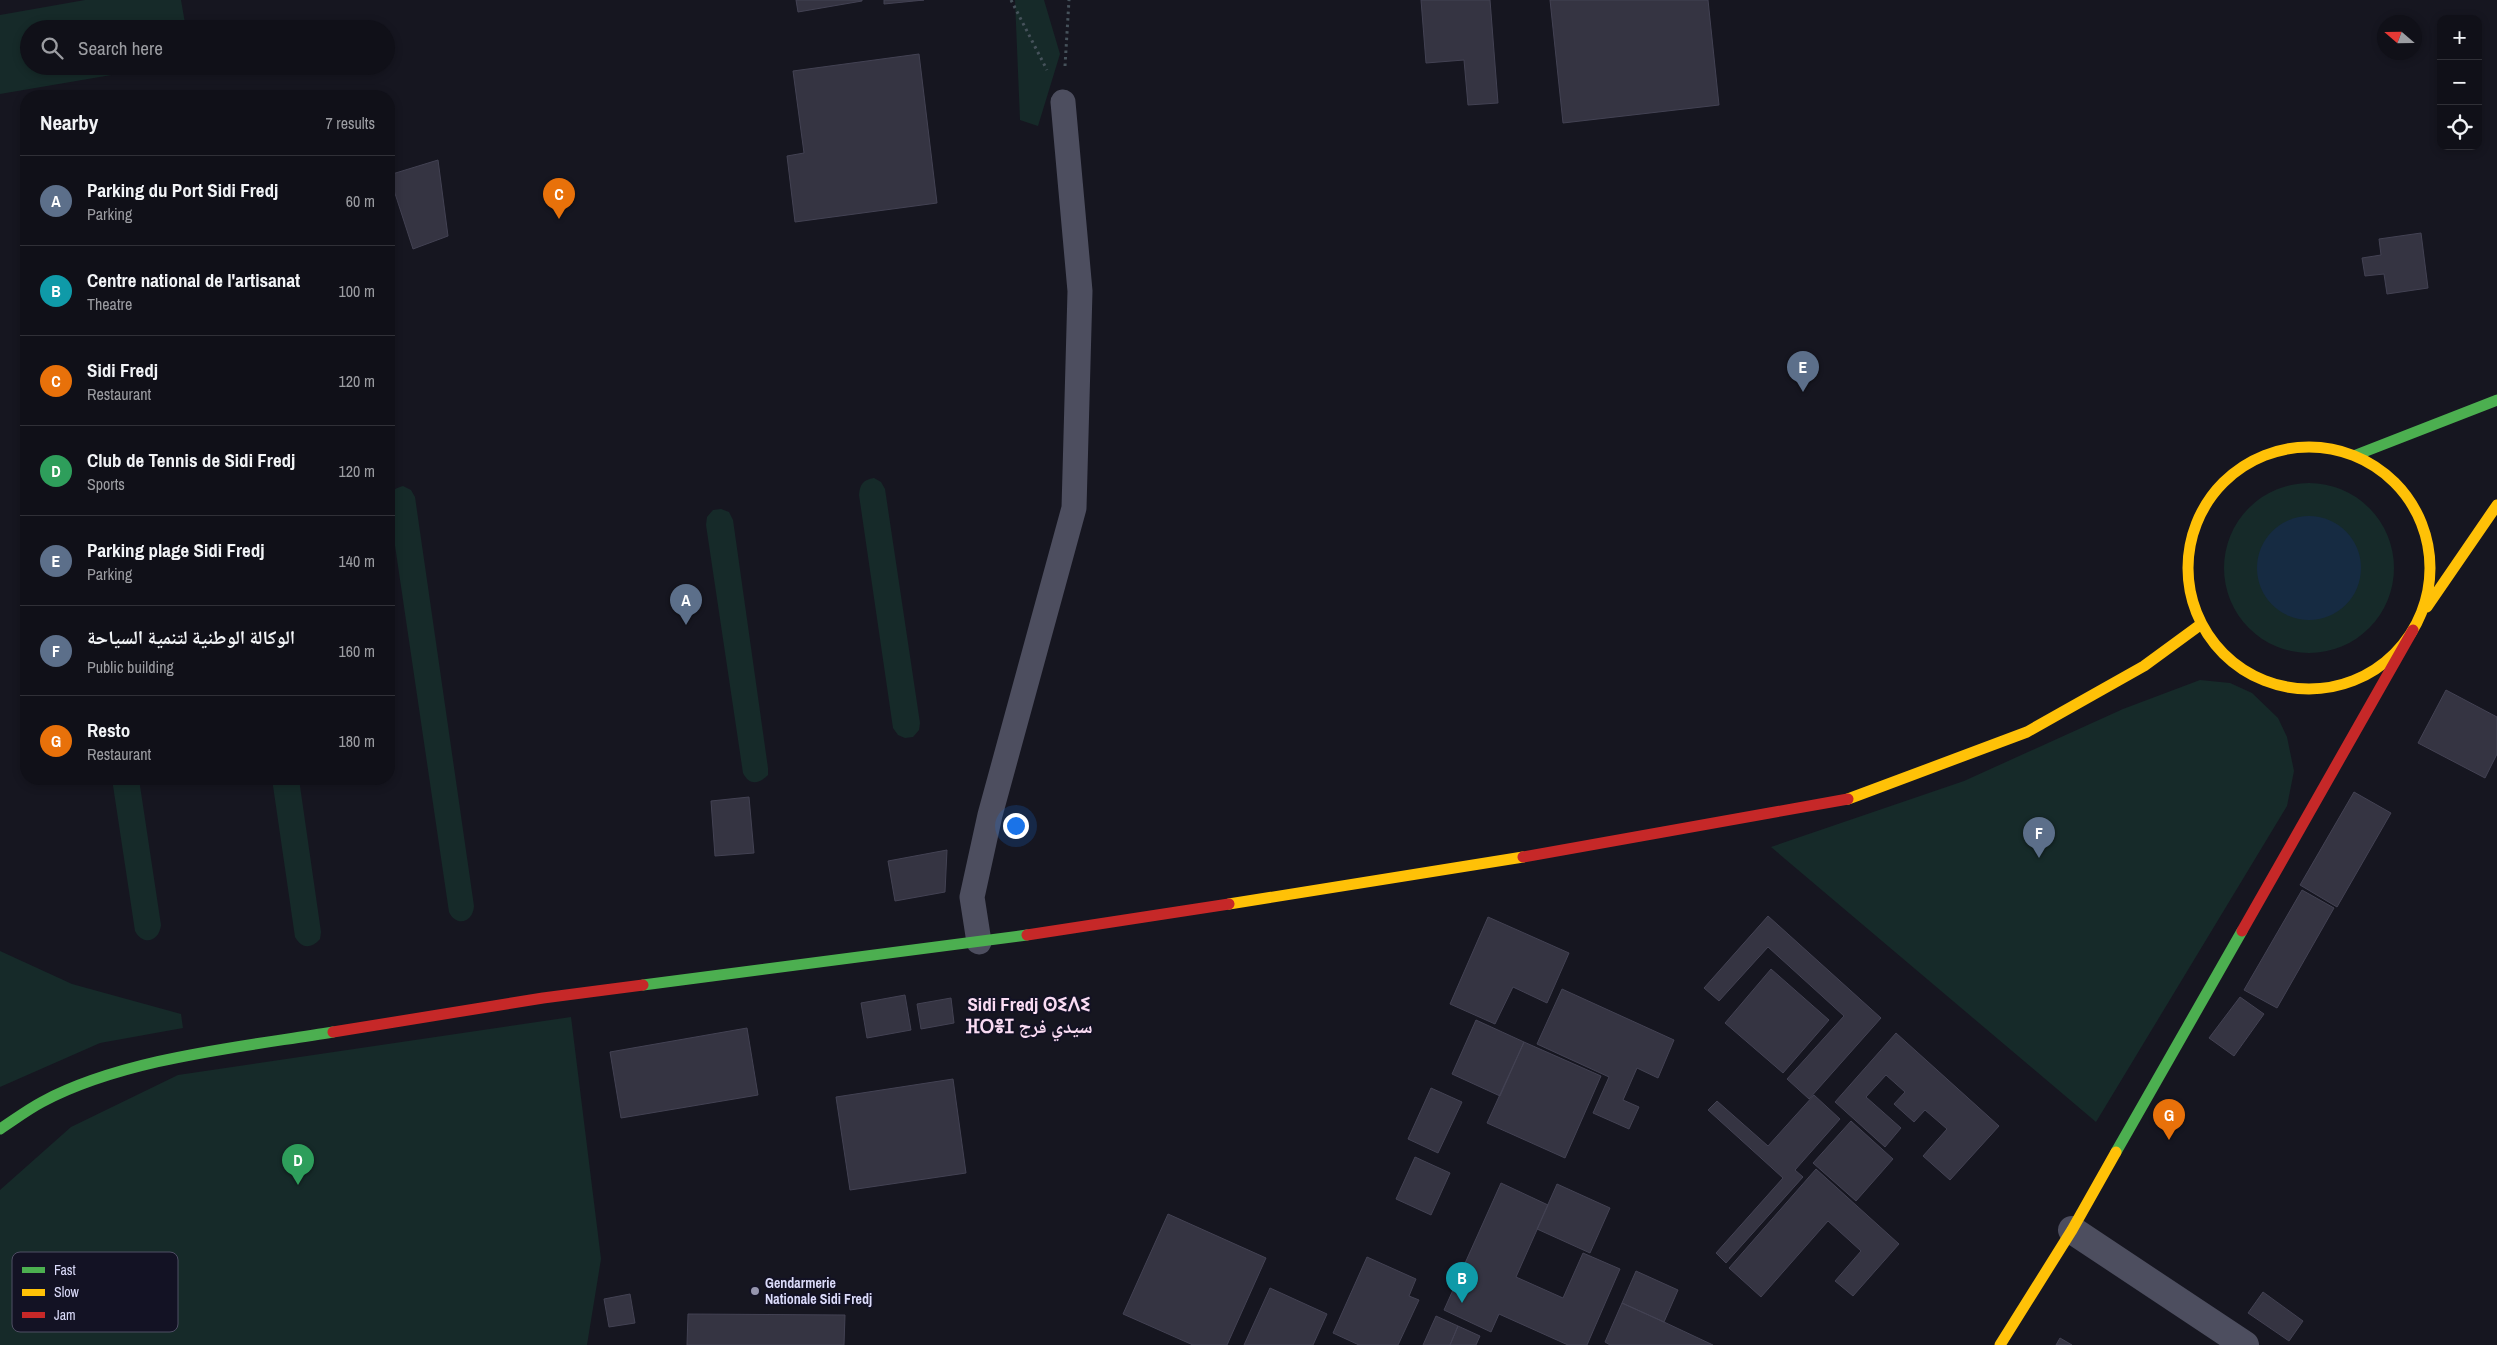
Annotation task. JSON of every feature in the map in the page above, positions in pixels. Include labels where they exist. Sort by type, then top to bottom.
[{"type":"main road","points":[[2356,455],[2497,400]]},
{"type":"main road","points":[[2413,630],[2399,650],[2368,674],[2332,688],[2293,689],[2256,678],[2224,656],[2200,625],[2188,590],[2188,553],[2198,517],[2218,486],[2248,463],[2282,449],[2319,446],[2356,455],[2383,472],[2406,494],[2422,523],[2430,554],[2429,586],[2421,616]]},
{"type":"main road","points":[[2000,1345],[2072,1230],[2421,616],[2497,505]]},
{"type":"main road","points":[[0,1129],[42,1102],[95,1080],[176,1058],[543,998],[979,942],[1469,867],[1850,798],[2027,732],[2144,666],[2200,625]]},
{"type":"street","points":[[2072,1230],[2245,1345]]},
{"type":"lane","points":[[979,942],[972,897],[990,815],[1074,508],[1080,291],[1063,102]]},
{"type":"path","points":[[1011,0],[1063,102]]},
{"type":"path","points":[[1063,102],[1069,0]]},
{"type":"green space","points":[[85,0],[181,0],[184,20],[20,20],[20,75],[111,75],[0,94],[0,15]]},
{"type":"green space","points":[[1015,0],[1044,0],[1060,54],[1038,126],[1020,120]]},
{"type":"green space","points":[[874,478],[881,482],[885,489],[920,723],[919,730],[913,737],[905,738],[898,735],[893,728],[859,495],[863,483]]},
{"type":"green space","points":[[2309,483],[2334,487],[2349,493],[2363,502],[2375,514],[2384,528],[2390,543],[2394,568],[2390,593],[2384,608],[2375,622],[2363,634],[2349,643],[2334,649],[2309,653],[2284,649],[2269,643],[2255,634],[2243,622],[2234,608],[2228,593],[2224,568],[2228,543],[2234,528],[2243,514],[2255,502],[2269,493],[2284,487]]},
{"type":"green space","points":[[403,486],[411,490],[415,497],[474,906],[471,916],[464,921],[456,920],[449,912],[395,546],[396,489]]},
{"type":"green space","points":[[721,509],[729,512],[733,520],[768,768],[768,775],[757,782],[751,782],[743,773],[706,525],[707,517],[713,510]]},
{"type":"green space","points":[[2200,680],[2230,683],[2252,693],[2278,718],[2287,737],[2294,771],[2287,806],[2096,1122],[1771,847],[1964,781],[2123,709]]},
{"type":"green space","points":[[113,785],[140,785],[161,925],[160,931],[150,940],[142,939],[135,931]]},
{"type":"green space","points":[[273,785],[300,785],[321,932],[320,939],[310,946],[304,946],[295,937]]},
{"type":"green space","points":[[0,951],[72,984],[181,1014],[183,1028],[100,1043],[0,1087]]},
{"type":"green space","points":[[571,1017],[601,1259],[587,1345],[0,1345],[0,1190],[71,1127],[178,1075]]},
{"type":"water","points":[[2309,516],[2329,520],[2346,531],[2357,548],[2361,568],[2357,588],[2346,605],[2329,616],[2309,620],[2289,616],[2272,605],[2261,588],[2257,568],[2261,548],[2272,531],[2289,520]]},
{"type":"building","points":[[796,0],[862,0],[862,1],[798,12]]},
{"type":"building","points":[[884,0],[924,0],[884,4]]},
{"type":"building","points":[[1421,0],[1490,0],[1498,103],[1468,105],[1464,60],[1426,63]]},
{"type":"building","points":[[1550,0],[1708,0],[1719,105],[1563,123]]},
{"type":"building","points":[[919,54],[937,203],[795,222],[787,156],[804,153],[793,71]]},
{"type":"building","points":[[438,160],[448,236],[413,249],[395,194],[395,173]]},
{"type":"building","points":[[2421,233],[2428,288],[2387,294],[2384,274],[2365,276],[2362,258],[2381,255],[2379,239]]},
{"type":"building","points":[[2446,690],[2497,717],[2497,754],[2485,778],[2418,743]]},
{"type":"building","points":[[2354,792],[2391,813],[2337,907],[2300,885]]},
{"type":"building","points":[[749,797],[754,853],[715,856],[711,801]]},
{"type":"building","points":[[947,850],[945,892],[895,901],[888,861]]},
{"type":"building","points":[[2302,890],[2334,908],[2277,1008],[2244,990]]},
{"type":"building","points":[[1768,916],[1881,1018],[1809,1099],[1787,1079],[1844,1016],[1768,947],[1719,1001],[1704,988]]},
{"type":"building","points":[[1488,917],[1569,953],[1547,1003],[1513,987],[1495,1024],[1450,1004]]},
{"type":"building","points":[[1771,969],[1829,1020],[1783,1073],[1725,1023]]},
{"type":"building","points":[[1562,989],[1674,1040],[1658,1078],[1637,1068],[1623,1100],[1639,1107],[1629,1129],[1593,1113],[1609,1077],[1537,1044]]},
{"type":"building","points":[[905,995],[911,1030],[867,1038],[861,1003]]},
{"type":"building","points":[[2240,997],[2264,1014],[2234,1056],[2209,1038]]},
{"type":"building","points":[[951,998],[954,1023],[921,1029],[917,1004]]},
{"type":"building","points":[[1476,1020],[1524,1042],[1500,1096],[1452,1074]]},
{"type":"building","points":[[747,1028],[758,1095],[621,1118],[610,1052]]},
{"type":"building","points":[[1896,1033],[1999,1126],[1950,1180],[1923,1156],[1947,1129],[1925,1110],[1914,1122],[1894,1104],[1905,1092],[1886,1075],[1866,1097],[1901,1128],[1885,1147],[1835,1102]]},
{"type":"building","points":[[1524,1042],[1601,1076],[1565,1158],[1487,1123]]},
{"type":"building","points":[[953,1079],[966,1173],[850,1190],[836,1097]]},
{"type":"building","points":[[1431,1088],[1462,1102],[1438,1153],[1408,1139]]},
{"type":"building","points":[[1814,1095],[1840,1119],[1795,1170],[1803,1177],[1726,1263],[1716,1253],[1783,1178],[1708,1110],[1717,1101],[1768,1146]]},
{"type":"building","points":[[1851,1121],[1893,1159],[1856,1201],[1813,1163]]},
{"type":"building","points":[[1415,1157],[1450,1173],[1431,1215],[1396,1199]]},
{"type":"building","points":[[1816,1169],[1899,1244],[1853,1296],[1835,1281],[1861,1251],[1828,1221],[1761,1297],[1729,1268]]},
{"type":"building","points":[[1501,1183],[1548,1205],[1516,1277],[1563,1298],[1583,1253],[1620,1269],[1587,1345],[1568,1345],[1499,1314],[1491,1332],[1444,1310]]},
{"type":"building","points":[[1557,1184],[1610,1208],[1590,1253],[1537,1229]]},
{"type":"building","points":[[1168,1214],[1266,1258],[1227,1345],[1193,1345],[1123,1314]]},
{"type":"building","points":[[1367,1257],[1416,1279],[1409,1296],[1419,1300],[1398,1345],[1359,1345],[1333,1333]]},
{"type":"building","points":[[1636,1271],[1678,1290],[1664,1322],[1622,1303]]},
{"type":"building","points":[[1270,1288],[1327,1314],[1313,1345],[1244,1345]]},
{"type":"building","points":[[2263,1292],[2303,1321],[2289,1341],[2248,1313]]},
{"type":"building","points":[[630,1294],[635,1323],[609,1327],[604,1299]]},
{"type":"building","points":[[1622,1303],[1713,1345],[1610,1345],[1605,1342]]},
{"type":"building","points":[[688,1314],[845,1315],[844,1345],[687,1345]]},
{"type":"building","points":[[1436,1316],[1458,1326],[1450,1345],[1423,1345]]},
{"type":"building","points":[[1458,1326],[1480,1336],[1476,1345],[1450,1345]]},
{"type":"building","points":[[2060,1338],[2072,1345],[2056,1345]]},
{"type":"traffic: fast","points":[[2356,455],[2497,400]]},
{"type":"traffic: fast","points":[[2116,1152],[2242,931]]},
{"type":"traffic: fast","points":[[643,985],[1027,935]]},
{"type":"traffic: fast","points":[[0,1129],[42,1102],[74,1087],[146,1064],[223,1049],[333,1032]]},
{"type":"traffic: slow","points":[[2309,447],[2333,449],[2355,456],[2376,467],[2395,482],[2410,501],[2421,522],[2428,544],[2430,568],[2428,592],[2421,614],[2410,635],[2395,654],[2376,669],[2355,680],[2333,687],[2309,689],[2285,687],[2263,680],[2242,669],[2223,654],[2208,635],[2197,614],[2190,592],[2188,568],[2190,544],[2197,522],[2208,501],[2223,482],[2242,467],[2263,456],[2285,449],[2309,447]]},
{"type":"traffic: slow","points":[[2427,607],[2497,505]]},
{"type":"traffic: slow","points":[[1848,799],[2027,732],[2144,666],[2200,625]]},
{"type":"traffic: slow","points":[[1229,904],[1523,857]]},
{"type":"traffic: slow","points":[[2000,1345],[2072,1230],[2116,1152]]},
{"type":"traffic: jam","points":[[2242,931],[2413,630]]},
{"type":"traffic: jam","points":[[1523,857],[1848,799]]},
{"type":"traffic: jam","points":[[1027,935],[1229,904]]},
{"type":"traffic: jam","points":[[333,1032],[543,998],[643,985]]},
{"type":"place","name":"Sidi Fredj","points":[[559,219]]},
{"type":"place","name":"Parking plage Sidi Fredj","points":[[1803,392]]},
{"type":"place","name":"Parking du Port Sidi Fredj","points":[[686,625]]},
{"type":"place","name":"الوكالة الوطنية لتنمية السياحة","points":[[2039,858]]},
{"type":"place","name":"Resto","points":[[2169,1140]]},
{"type":"place","name":"Club de Tennis de Sidi Fredj","points":[[298,1185]]},
{"type":"place","name":"Gendarmerie Nationale Sidi Fredj","points":[[755,1291]]},
{"type":"place","name":"Centre national de l'artisanat","points":[[1462,1303]]},
{"type":"district","name":"Sidi Fredj ⵙⵉⴷⵉ ⴼⵔⴻⵊ سيدي فرج","points":[[1029,1015]]}]
